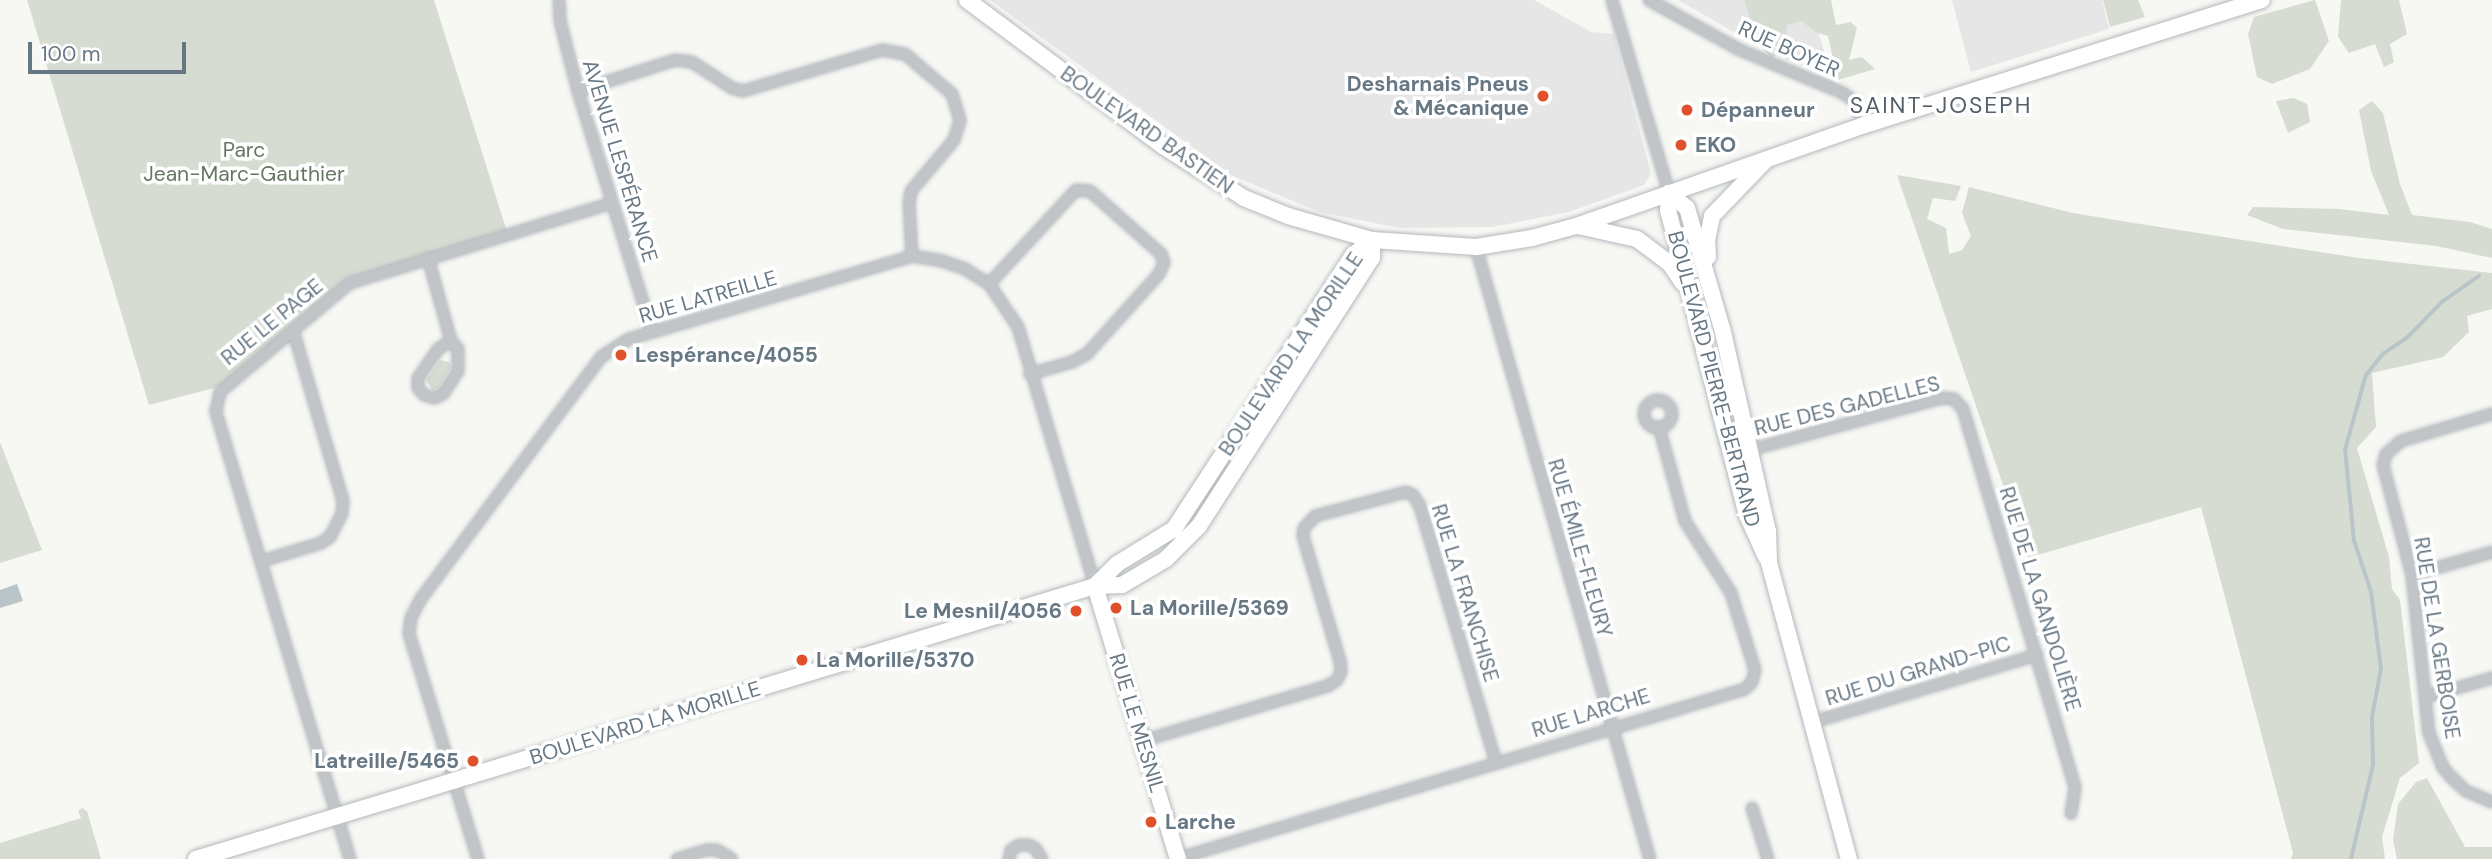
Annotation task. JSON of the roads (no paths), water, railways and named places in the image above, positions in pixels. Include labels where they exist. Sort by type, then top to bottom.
[{"type":"main road","name":"BOULEVARD BASTIEN","points":[[967,0],[1210,179],[1244,198],[1289,216],[1372,240],[1476,247],[1532,238],[1576,226],[1865,125],[2262,0]]},
{"type":"main road","points":[[1708,281],[1707,240],[1712,216],[1767,159]]},
{"type":"main road","name":"BOULEVARD PIERRE-BERTRAND","points":[[1669,193],[1687,208],[1708,281],[1768,531],[1769,563]]},
{"type":"main road","name":"BOULEVARD PIERRE-BERTRAND","points":[[1669,193],[1668,210],[1747,515],[1769,563],[1810,723],[1849,859]]},
{"type":"main road","points":[[1576,226],[1615,233],[1645,244],[1670,264],[1692,297]]},
{"type":"main road","name":"BOULEVARD LA MORILLE","points":[[196,859],[1095,586],[1117,564],[1158,541],[1180,521],[1353,255],[1372,240]]},
{"type":"main road","name":"RUE LE MESNIL","points":[[1095,586],[1177,859]]},
{"type":"street","name":"AVENUE LESPÉRANCE","points":[[559,0],[560,21],[578,91],[652,331]]},
{"type":"street","name":"BOULEVARD PIERRE-BERTRAND","points":[[1612,0],[1669,193]]},
{"type":"street","name":"RUE BOYER","points":[[1649,0],[1740,50],[1843,93],[1854,101],[1865,125]]},
{"type":"street","points":[[578,91],[675,60],[692,62],[732,88],[743,91],[882,50],[905,54],[952,94],[960,121],[954,140],[911,191],[909,203],[912,256]]},
{"type":"street","points":[[989,284],[1068,194],[1076,190],[1090,191],[1161,254],[1164,262],[1159,274],[1087,354],[1072,362],[1030,374]]},
{"type":"street","name":"RUE LE PAGE","points":[[350,859],[216,411],[217,401],[226,385],[350,283],[612,203]]},
{"type":"street","name":"RUE ÉMILE-FLEURY","points":[[1476,247],[1610,727],[1650,859]]},
{"type":"street","name":"RUE LATREILLE","points":[[478,859],[409,634],[411,618],[420,600],[601,357],[629,339],[719,315],[912,256],[942,261],[965,269],[989,284],[1007,306],[1018,327],[1095,586]]},
{"type":"street","points":[[428,258],[450,341],[458,349],[458,371],[443,394],[434,398],[424,395],[418,388],[418,378],[438,349],[450,341]]},
{"type":"street","points":[[262,561],[321,543],[330,537],[342,513],[343,501],[293,330]]},
{"type":"street","name":"RUE DES GADELLES","points":[[1750,450],[1942,398],[1954,399]]},
{"type":"street","name":"RUE DE LA GANDOLIÈRE","points":[[1954,399],[1963,409],[2075,788],[2071,814]]},
{"type":"street","name":"RUE DE LA GERBOISE","points":[[2492,414],[2400,441],[2386,454],[2384,465],[2412,575],[2429,733],[2442,765],[2466,791],[2492,803]]},
{"type":"street","name":"RUE LARCHE","points":[[1177,859],[1610,727],[1745,689],[1752,682],[1755,670],[1731,593],[1685,521],[1659,427]]},
{"type":"street","name":"RUE LA FRANCHISE","points":[[1142,741],[1328,687],[1337,680],[1341,672],[1340,661],[1303,536],[1304,528],[1315,516],[1406,492],[1413,495],[1420,506],[1496,762]]},
{"type":"street","points":[[2412,575],[2492,552]]},
{"type":"street","name":"RUE DU GRAND-PIC","points":[[1810,723],[2037,655]]},
{"type":"street","points":[[2425,697],[2492,678]]},
{"type":"street","points":[[1752,808],[1768,859]]},
{"type":"street","points":[[1009,859],[1011,850],[1019,845],[1029,845],[1037,849],[1042,859]]},
{"type":"street","points":[[677,859],[707,850],[717,850],[732,859]]},
{"type":"waterway","points":[[2351,859],[2373,765],[2372,717],[2381,669],[2371,592],[2354,541],[2345,450],[2366,375],[2383,354],[2407,338],[2442,302],[2479,276]]},
{"type":"place","name":"Desharnais Pneus & Mécanique","points":[[1543,96]]},
{"type":"place","name":"Dépanneur","points":[[1687,110]]},
{"type":"place","name":"EKO","points":[[1681,145]]},
{"type":"place","name":"Lespérance/4055","points":[[621,355]]},
{"type":"place","name":"La Morille/5369","points":[[1116,608]]},
{"type":"place","name":"Le Mesnil/4056","points":[[1076,611]]},
{"type":"place","name":"La Morille/5370","points":[[802,660]]},
{"type":"place","name":"Latreille/5465","points":[[473,761]]},
{"type":"place","name":"Larche","points":[[1151,822]]},
{"type":"district","name":"SAINT-JOSEPH","points":[[1941,105]]},
{"type":"park label","name":"Parc Jean-Marc-Gauthier","points":[[244,162]]}]
